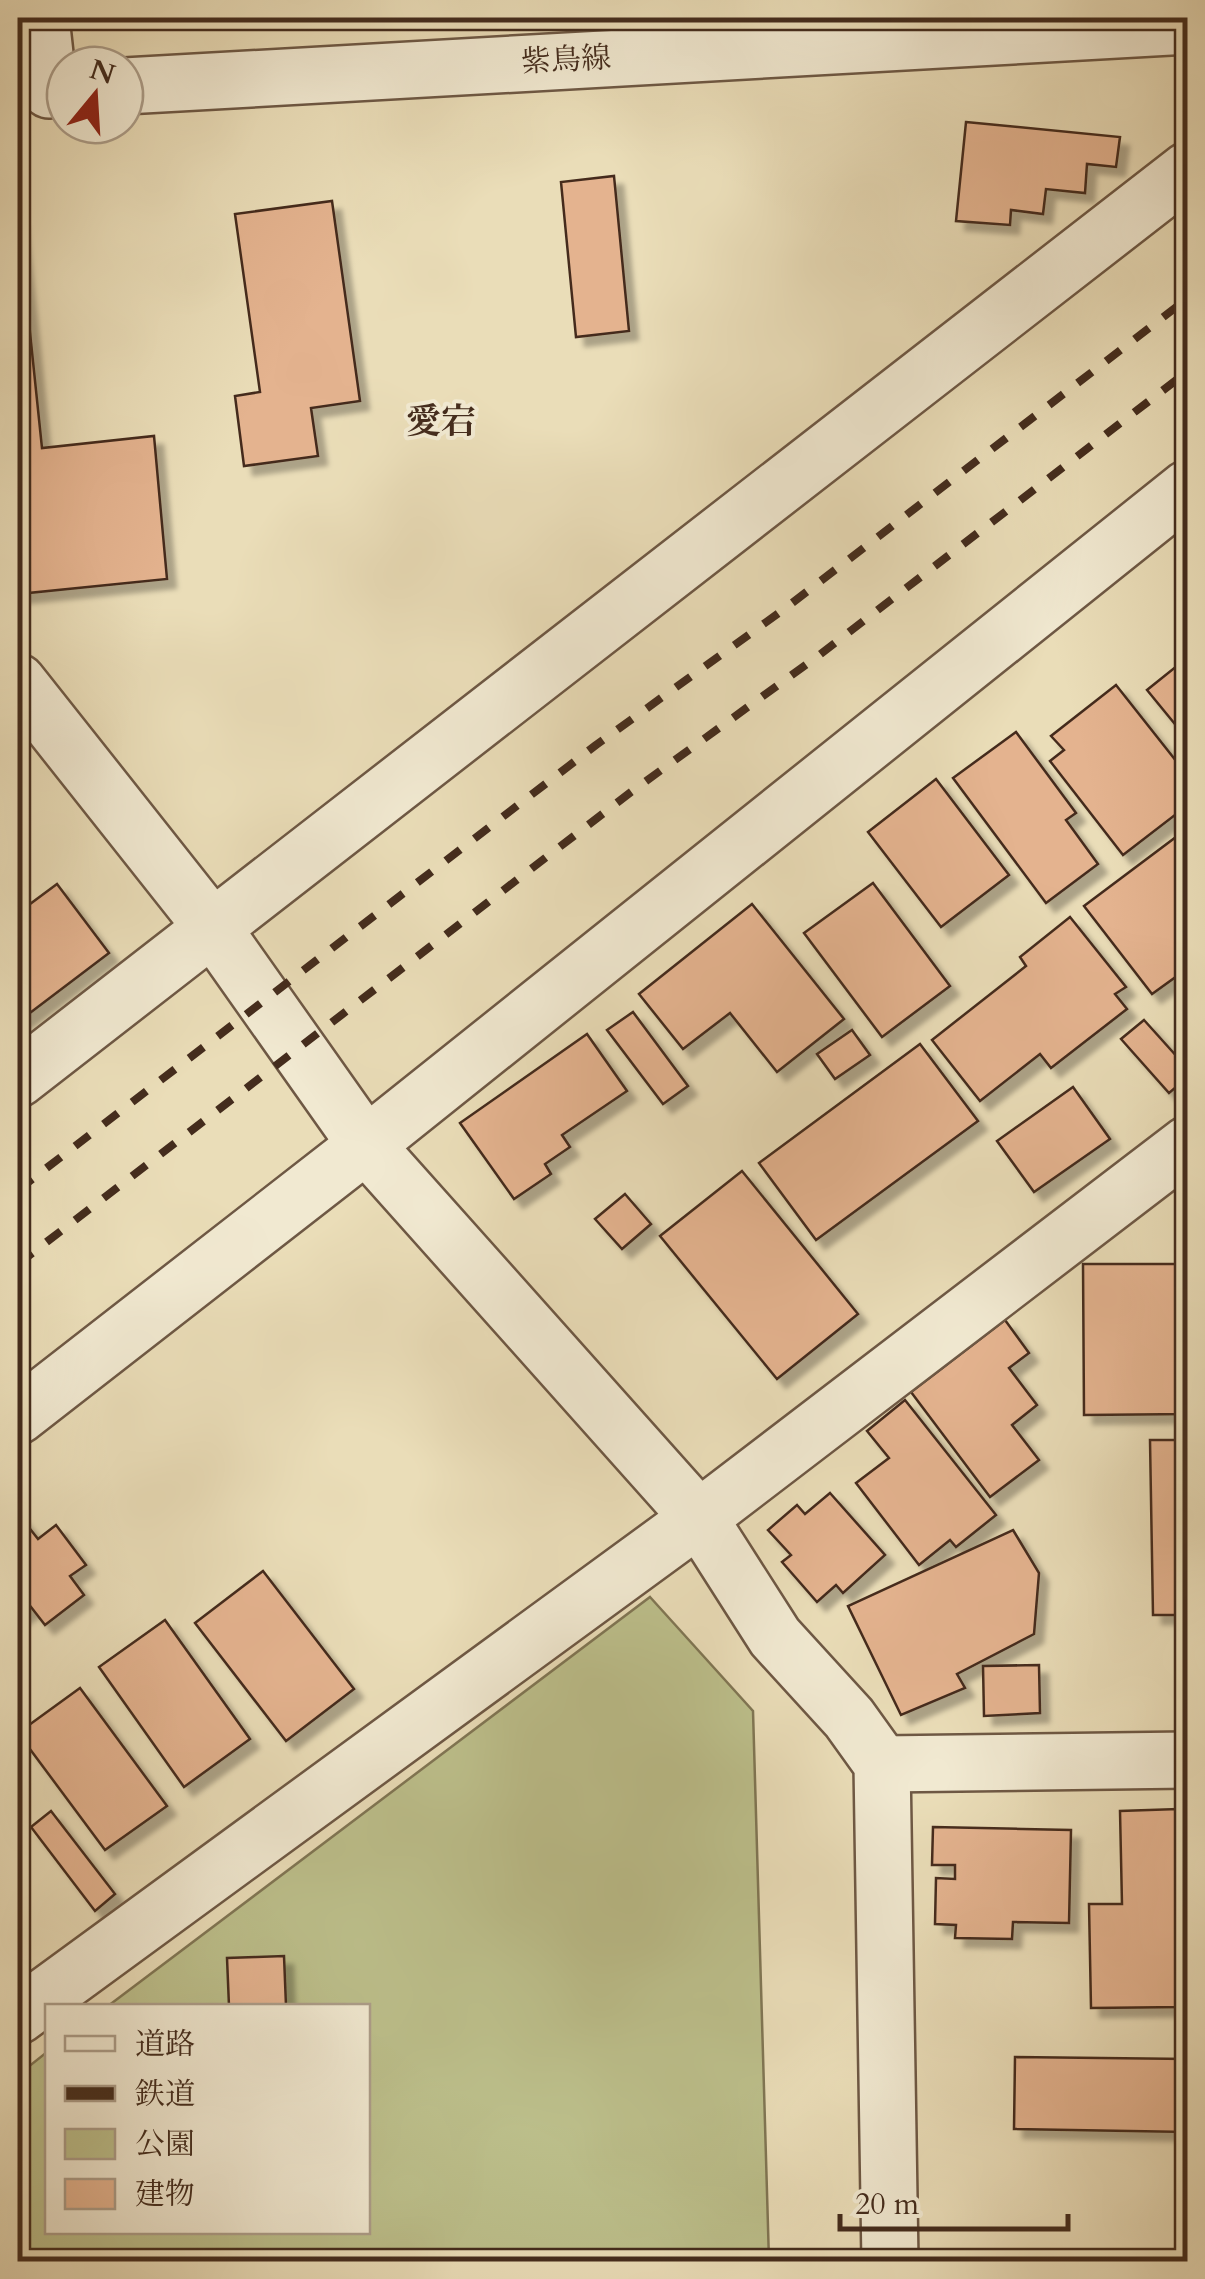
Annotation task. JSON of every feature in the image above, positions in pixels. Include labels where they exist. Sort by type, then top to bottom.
[{"type":"street","points":[[41,18],[44,91]]},
{"type":"street","name":"紫鳥線","points":[[145,85],[1188,26]]},
{"type":"street","points":[[18,1079],[1188,170]]},
{"type":"street","points":[[18,1416],[366,1146],[1188,488]]},
{"type":"street","points":[[18,682],[212,927],[366,1146],[699,1518],[776,1638],[849,1718],[882,1764],[890,2262]]},
{"type":"street","points":[[18,2016],[699,1518],[1161,1187],[1188,1144]]},
{"type":"street","points":[[882,1764],[1188,1760]]},
{"type":"green space","points":[[650,1597],[753,1711],[769,2261],[18,2262],[18,2075],[45,2054],[45,2234],[370,2234],[370,2004],[111,2004]]},
{"type":"building","points":[[966,122],[1120,137],[1116,167],[1087,164],[1085,193],[1046,189],[1043,214],[1011,210],[1010,225],[956,221]]},
{"type":"building","points":[[614,176],[629,331],[576,337],[561,182]]},
{"type":"building","points":[[332,201],[360,401],[311,408],[318,456],[244,466],[235,396],[260,392],[235,214]]},
{"type":"building","points":[[18,217],[42,448],[154,436],[167,579],[18,594]]},
{"type":"building","points":[[1188,657],[1188,740],[1147,690]]},
{"type":"building","points":[[1116,685],[1188,776],[1188,805],[1123,855],[1050,761],[1064,750],[1051,736]]},
{"type":"building","points":[[1016,732],[1076,813],[1066,820],[1098,864],[1046,903],[953,778]]},
{"type":"building","points":[[936,779],[1009,875],[941,927],[868,832]]},
{"type":"building","points":[[1184,831],[1188,835],[1188,968],[1152,994],[1084,906]]},
{"type":"building","points":[[873,883],[950,986],[882,1037],[804,933]]},
{"type":"building","points":[[57,884],[109,953],[18,1022],[18,913]]},
{"type":"building","points":[[752,904],[844,1019],[777,1072],[730,1013],[683,1049],[639,994]]},
{"type":"building","points":[[1070,917],[1126,987],[1115,994],[1127,1009],[1051,1068],[1040,1054],[980,1101],[932,1040],[1026,966],[1020,957]]},
{"type":"building","points":[[633,1012],[688,1086],[663,1104],[607,1030]]},
{"type":"building","points":[[1144,1020],[1188,1069],[1188,1077],[1169,1093],[1121,1039]]},
{"type":"building","points":[[852,1030],[870,1055],[835,1079],[817,1054]]},
{"type":"building","points":[[587,1034],[627,1091],[562,1135],[570,1147],[545,1164],[551,1174],[514,1199],[460,1123]]},
{"type":"building","points":[[920,1044],[978,1121],[816,1240],[759,1163]]},
{"type":"building","points":[[1073,1087],[1110,1139],[1034,1192],[997,1141]]},
{"type":"building","points":[[742,1171],[858,1314],[777,1379],[660,1236]]},
{"type":"building","points":[[625,1194],[651,1224],[622,1249],[595,1219]]},
{"type":"building","points":[[1083,1264],[1188,1264],[1188,1414],[1084,1415]]},
{"type":"building","points":[[1005,1320],[1029,1353],[1009,1368],[1037,1405],[1012,1425],[1039,1460],[990,1497],[911,1392]]},
{"type":"building","points":[[905,1400],[996,1515],[956,1547],[950,1540],[919,1565],[856,1483],[889,1458],[867,1431]]},
{"type":"building","points":[[1150,1440],[1188,1440],[1188,1615],[1153,1615]]},
{"type":"building","points":[[830,1493],[885,1555],[843,1593],[836,1585],[817,1602],[782,1562],[791,1555],[768,1530],[797,1505],[805,1514]]},
{"type":"building","points":[[20,1516],[38,1539],[56,1525],[86,1565],[70,1576],[84,1595],[45,1625],[31,1607],[18,1617]]},
{"type":"building","points":[[1013,1530],[1039,1573],[1034,1634],[957,1674],[965,1688],[901,1715],[848,1606]]},
{"type":"building","points":[[263,1571],[354,1689],[286,1741],[195,1623]]},
{"type":"building","points":[[165,1620],[250,1739],[184,1787],[99,1667]]},
{"type":"building","points":[[1039,1665],[1040,1713],[984,1716],[983,1666]]},
{"type":"building","points":[[80,1688],[167,1806],[105,1850],[18,1733]]},
{"type":"building","points":[[1178,1809],[1182,2007],[1091,2008],[1089,1904],[1122,1904],[1120,1811]]},
{"type":"building","points":[[51,1811],[115,1894],[95,1911],[31,1827]]},
{"type":"building","points":[[933,1827],[1071,1830],[1069,1923],[1013,1922],[1012,1939],[955,1938],[956,1925],[935,1924],[936,1878],[955,1879],[955,1865],[932,1865]]},
{"type":"building","points":[[284,1956],[286,2004],[229,2004],[227,1958]]},
{"type":"building","points":[[1015,2057],[1188,2059],[1188,2132],[1014,2129]]},
{"type":"railway","points":[[18,1190],[596,745],[783,610],[1188,298]]},
{"type":"railway","points":[[18,1264],[631,792],[818,656],[1188,371]]},
{"type":"district","name":"愛宕","points":[[441,422]]}]
